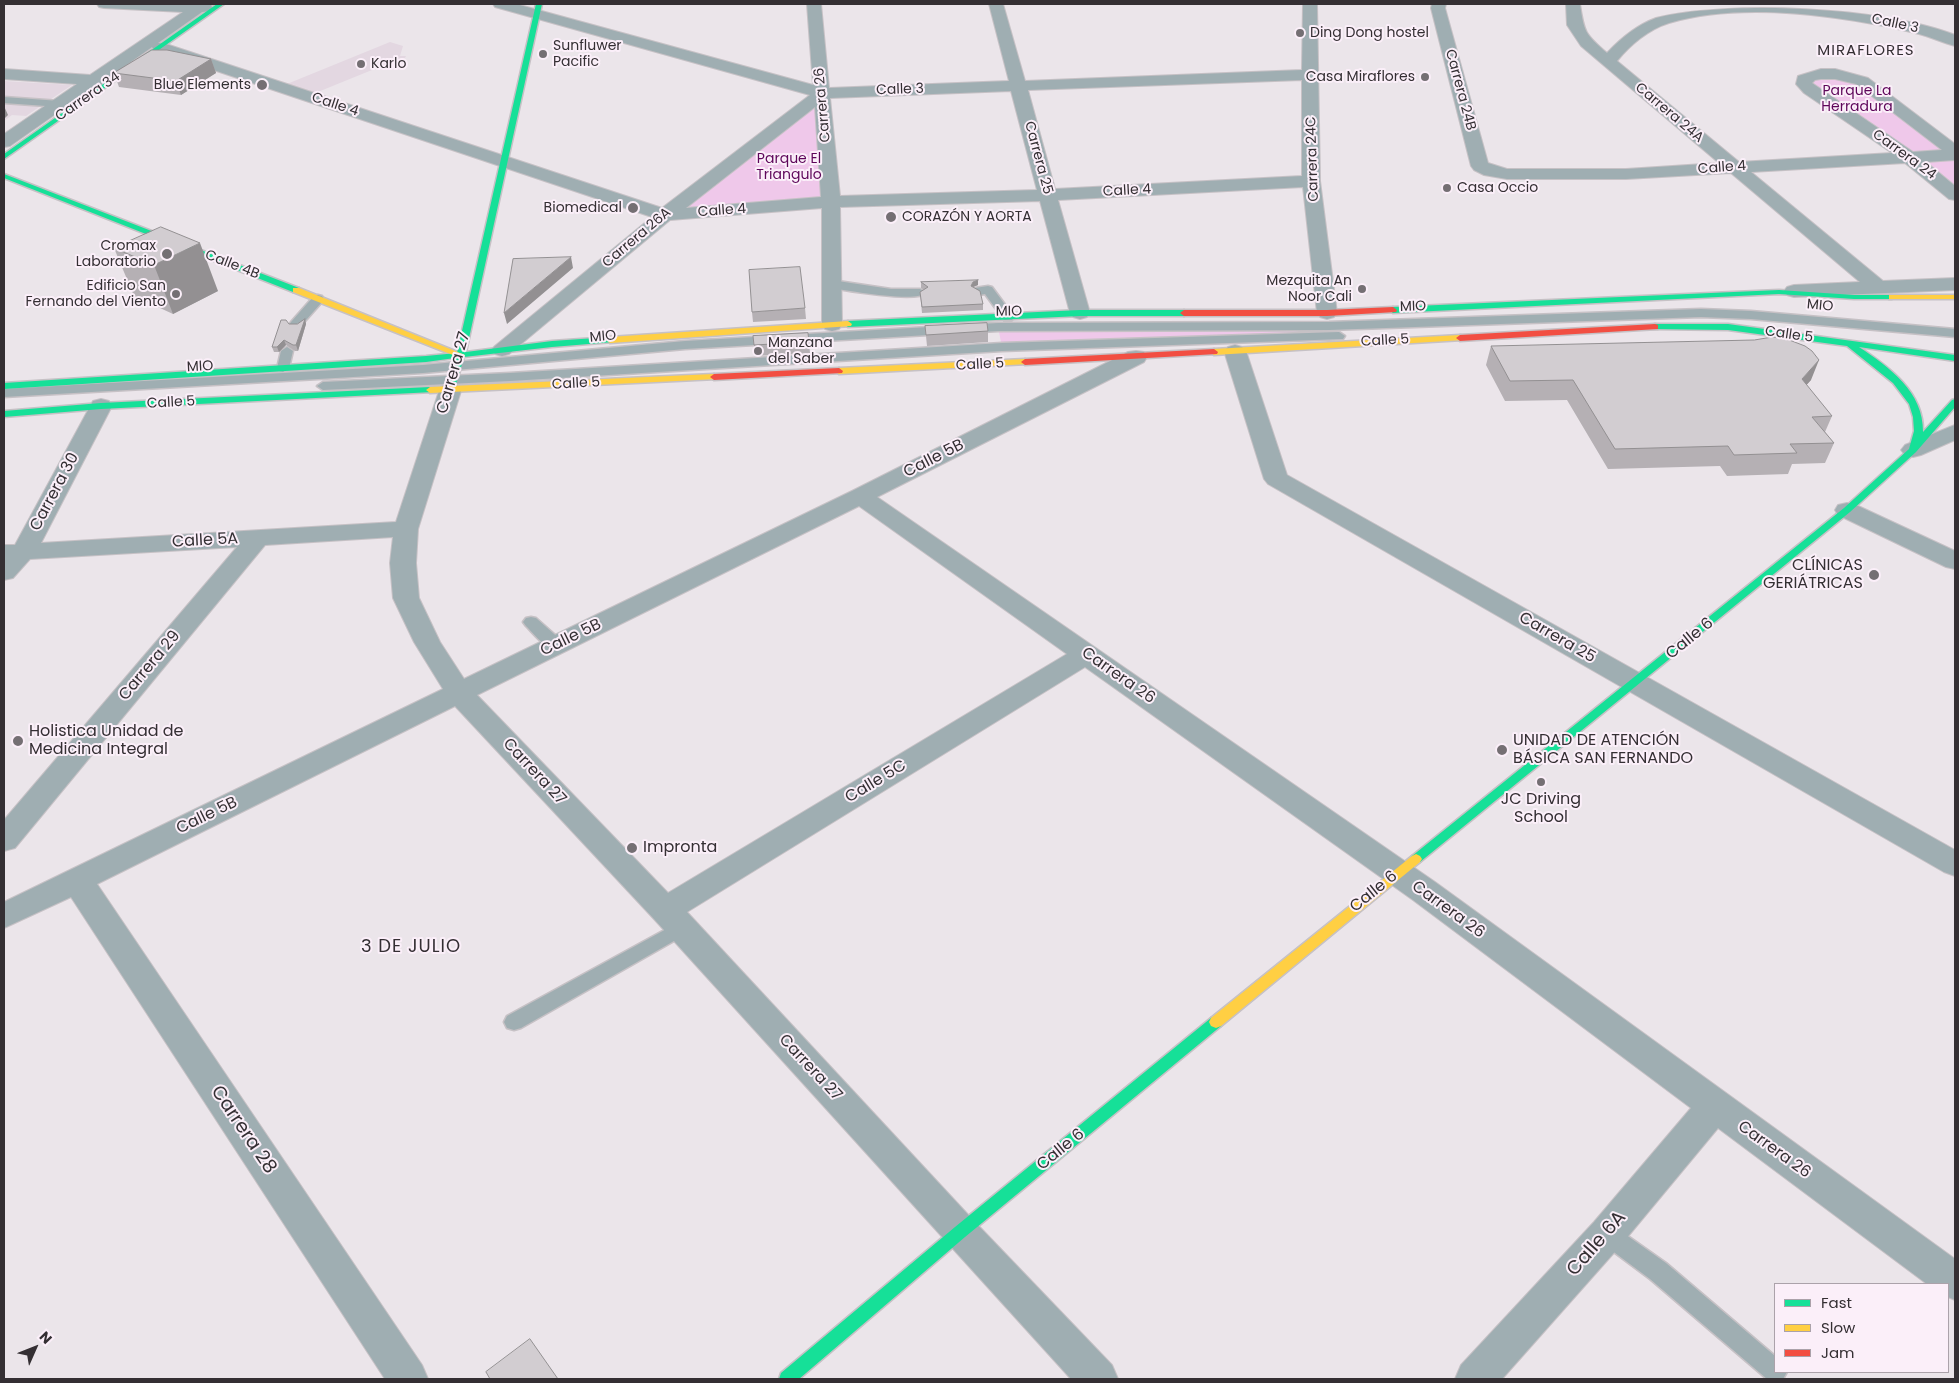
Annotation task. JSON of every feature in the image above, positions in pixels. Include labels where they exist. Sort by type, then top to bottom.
[{"type":"main road","name":"Carrera 34","points":[[4,157],[103,81],[160,47],[210,6]]},
{"type":"main road","name":"Carrera 27","points":[[455,372],[538,9]]},
{"type":"main road","name":"Calle 4B","points":[[4,176],[318,299],[455,372]]},
{"type":"main road","name":"Calle 5","points":[[4,414],[455,372],[502,350],[552,344],[832,325],[1080,313],[1327,313],[1779,292],[1854,296],[1955,297]]},
{"type":"main road","name":"Calle 5","points":[[4,386],[283,368],[455,372],[1136,357],[1686,326],[1728,327],[1955,358]]},
{"type":"main road","points":[[1846,343],[1886,371],[1902,386],[1911,400],[1918,415],[1919,430],[1913,450]]},
{"type":"main road","name":"Calle 6","points":[[787,1379],[960,1232],[1398,873],[1636,683],[1847,510],[1913,450],[1955,402]]},
{"type":"street","points":[[104,4],[210,6]]},
{"type":"street","name":"Calle 3","points":[[500,4],[538,9],[822,93],[1311,75]]},
{"type":"street","name":"Carrera 26","points":[[814,4],[831,202],[832,325]]},
{"type":"street","name":"Carrera 25","points":[[996,4],[1080,313]]},
{"type":"street","name":"Carrera 24C","points":[[1310,4],[1311,181],[1327,313]]},
{"type":"street","name":"Carrera 24B","points":[[1439,4],[1438,8],[1480,166],[1490,171]]},
{"type":"street","name":"Carrera 24A","points":[[1573,4],[1576,24],[1586,43],[1878,287]]},
{"type":"street","name":"Carrera 34","points":[[4,142],[60,104],[103,81],[210,6]]},
{"type":"street","name":"Calle 3","points":[[1608,61],[1621,45],[1662,21],[1690,12],[1728,7],[1776,7],[1823,10],[1880,20],[1948,37],[1955,26]]},
{"type":"street","name":"Calle 4","points":[[160,47],[665,215],[831,202],[1048,195],[1311,181]]},
{"type":"street","points":[[4,74],[103,81]]},
{"type":"street","name":"Carrera 24","points":[[1955,154],[1862,81],[1835,74],[1821,74],[1804,79],[1804,84],[1810,90],[1910,158],[1955,195]]},
{"type":"street","name":"Carrera 26A","points":[[502,350],[665,215],[822,93]]},
{"type":"street","name":"Calle 4","points":[[1490,171],[1506,174],[1626,174],[1955,154]]},
{"type":"street","name":"Calle 5","points":[[1779,292],[1955,284]]},
{"type":"street","name":"Carrera 25","points":[[1236,350],[1276,479],[1955,864]]},
{"type":"street","name":"Calle 5B","points":[[4,916],[860,496],[1136,357]]},
{"type":"street","name":"Carrera 27","points":[[455,372],[406,529],[403,563],[406,598],[427,642],[459,693],[673,919],[960,1232],[1098,1379]]},
{"type":"street","name":"Carrera 30","points":[[4,572],[101,406]]},
{"type":"street","points":[[1913,450],[1955,432]]},
{"type":"street","name":"Carrera 26","points":[[860,496],[1398,873],[1955,1282]]},
{"type":"street","points":[[1847,510],[1955,561]]},
{"type":"street","name":"Calle 5A","points":[[14,552],[406,529]]},
{"type":"street","name":"Carrera 29","points":[[4,840],[257,539]]},
{"type":"street","name":"Calle 5C","points":[[673,919],[1087,654]]},
{"type":"street","name":"Carrera 28","points":[[77,880],[408,1379]]},
{"type":"street","name":"Calle 6A","points":[[1475,1379],[1607,1234],[1714,1106]]},
{"type":"lane","points":[[4,100],[60,104]]},
{"type":"lane","points":[[831,284],[892,293],[920,292]]},
{"type":"lane","points":[[979,291],[988,290],[1008,317]]},
{"type":"lane","points":[[295,325],[318,299]]},
{"type":"lane","name":"MIO","points":[[4,404],[455,372],[685,345],[998,327],[1329,326],[1701,313],[1751,315],[1955,333]]},
{"type":"lane","name":"MIO","points":[[4,393],[1002,347],[1330,337],[1702,318],[1955,340]]},
{"type":"lane","points":[[283,368],[287,351]]},
{"type":"lane","points":[[531,622],[556,645]]},
{"type":"lane","points":[[514,1022],[673,919]]},
{"type":"lane","points":[[1607,1234],[1658,1271],[1774,1371]]},
{"type":"shaded area","name":"Karlo","points":[[390,42],[403,46],[400,56],[406,56],[405,58],[308,96],[282,86]]},
{"type":"shaded area","points":[[4,81],[72,85],[26,116],[12,115],[4,121]]},
{"type":"green space","name":"Parque La Herradura","points":[[1821,74],[1871,86],[1955,152],[1955,195],[1910,158],[1804,79]]},
{"type":"green space","name":"Parque El Triangulo","points":[[822,93],[831,202],[665,215]]},
{"type":"green space","points":[[1329,326],[1330,337],[1002,347],[998,327]]},
{"type":"building","points":[[152,50],[167,50],[211,59],[176,81],[114,73]]},
{"type":"building","points":[[161,227],[200,243],[154,265],[114,248]]},
{"type":"building","points":[[571,257],[504,313],[513,259]]},
{"type":"building","points":[[800,267],[805,308],[752,312],[749,270]]},
{"type":"building","points":[[978,280],[973,282],[971,286],[980,291],[983,304],[922,307],[920,292],[928,287],[921,282]]},
{"type":"building","points":[[305,319],[296,345],[284,340],[277,347],[272,347],[281,320],[286,320],[289,324],[297,324]]},
{"type":"building","points":[[987,323],[988,331],[926,335],[925,326]]},
{"type":"building","points":[[808,333],[809,342],[754,345],[753,336]]},
{"type":"building","points":[[1773,337],[1784,338],[1805,346],[1819,360],[1802,379],[1832,416],[1812,417],[1834,443],[1790,444],[1797,453],[1734,455],[1728,446],[1615,449],[1573,380],[1510,381],[1491,346],[1754,340]]},
{"type":"building","points":[[530,1339],[558,1379],[490,1379],[486,1372]]},
{"type":"traffic: fast","points":[[4,157],[221,4]]},
{"type":"traffic: fast","points":[[450,391],[466,336],[503,160],[539,4]]},
{"type":"traffic: fast","points":[[4,176],[296,290]]},
{"type":"traffic: fast","points":[[1393,310],[1779,292],[1854,297],[1892,297]]},
{"type":"traffic: fast","points":[[848,324],[1080,313],[1184,313]]},
{"type":"traffic: fast","points":[[1655,327],[1728,327],[1955,358]]},
{"type":"traffic: fast","points":[[4,386],[426,359],[552,344],[610,340]]},
{"type":"traffic: fast","points":[[1851,346],[1886,371],[1906,392],[1918,417],[1919,431],[1913,450]]},
{"type":"traffic: fast","points":[[4,414],[101,406],[430,390]]},
{"type":"traffic: fast","points":[[1416,859],[1847,510],[1913,450],[1955,402]]},
{"type":"traffic: fast","points":[[787,1379],[960,1232],[1216,1022]]},
{"type":"traffic: slow","points":[[296,290],[461,355]]},
{"type":"traffic: slow","points":[[1892,297],[1955,297]]},
{"type":"traffic: slow","points":[[610,340],[848,324]]},
{"type":"traffic: slow","points":[[1214,352],[1460,338]]},
{"type":"traffic: slow","points":[[839,371],[1025,362]]},
{"type":"traffic: slow","points":[[430,390],[714,377]]},
{"type":"traffic: slow","points":[[1216,1022],[1416,859]]},
{"type":"traffic: jam","points":[[1184,313],[1327,313],[1393,310]]},
{"type":"traffic: jam","points":[[1460,338],[1655,327]]},
{"type":"traffic: jam","points":[[1025,362],[1214,352]]},
{"type":"traffic: jam","points":[[714,377],[839,371]]},
{"type":"place","name":"Ding Dong hostel","points":[[1300,33]]},
{"type":"place","name":"Sunfluwer Pacific","points":[[543,54]]},
{"type":"place","name":"Karlo","points":[[361,64]]},
{"type":"place","name":"Casa Miraflores","points":[[1425,77]]},
{"type":"place","name":"Blue Elements","points":[[262,85]]},
{"type":"place","name":"Casa Occio","points":[[1447,188]]},
{"type":"place","name":"Biomedical","points":[[633,208]]},
{"type":"place","name":"CORAZÓN Y AORTA","points":[[891,217]]},
{"type":"place","name":"Cromax Laboratorio","points":[[167,254]]},
{"type":"place","name":"Mezquita An Noor Cali","points":[[1362,289]]},
{"type":"place","name":"Edificio San Fernando del Viento","points":[[176,294]]},
{"type":"place","name":"Manzana del Saber","points":[[758,351]]},
{"type":"place","name":"CLÍNICAS GERIÁTRICAS","points":[[1874,575]]},
{"type":"place","name":"Holistica Unidad de Medicina Integral","points":[[18,741]]},
{"type":"place","name":"UNIDAD DE ATENCIÓN BÁSICA SAN FERNANDO","points":[[1502,750]]},
{"type":"place","name":"JC Driving School","points":[[1541,782]]},
{"type":"place","name":"Impronta","points":[[632,848]]},
{"type":"district","name":"MIRAFLORES","points":[[1866,51]]},
{"type":"district","name":"3 DE JULIO","points":[[411,947]]}]
